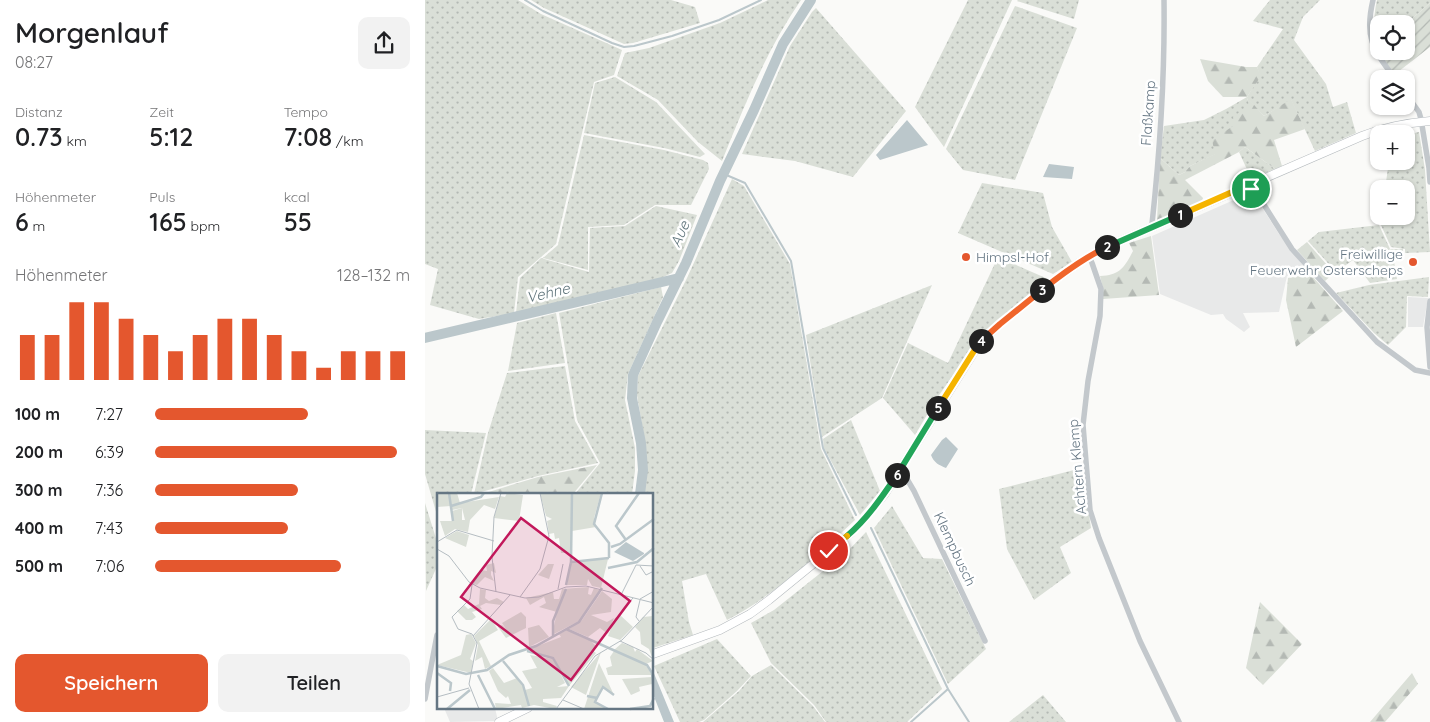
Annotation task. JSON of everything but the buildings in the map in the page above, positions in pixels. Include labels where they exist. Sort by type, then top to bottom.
[{"type":"main road","points":[[654,654],[725,627],[747,616],[851,532],[866,517],[883,495],[979,344],[1000,324],[1072,267],[1089,256],[1248,185],[1381,129],[1400,124],[1426,122]]},
{"type":"main road","points":[[499,722],[510,720],[525,710]]},
{"type":"street","name":"Flaßkamp","points":[[1153,228],[1165,53],[1164,0]]},
{"type":"street","points":[[1373,0],[1369,26],[1371,40],[1379,58],[1388,70]]},
{"type":"street","points":[[1415,106],[1426,122],[1430,182]]},
{"type":"street","points":[[1248,185],[1259,197],[1292,249],[1377,342],[1415,370],[1430,373]]},
{"type":"street","name":"Achtern Klemp","points":[[1089,256],[1101,289],[1100,316],[1088,381],[1083,425],[1090,510],[1099,538],[1140,641],[1179,722]]},
{"type":"street","points":[[1430,301],[1427,326],[1430,367]]},
{"type":"street","name":"Klempbusch","points":[[899,471],[904,474],[914,491],[985,641]]},
{"type":"street","points":[[425,699],[437,634]]},
{"type":"shaded area","points":[[907,120],[928,145],[880,160],[876,155]]},
{"type":"shaded area","points":[[1049,164],[1074,167],[1072,179],[1043,177]]},
{"type":"shaded area","points":[[1252,192],[1279,234],[1305,268],[1303,274],[1287,276],[1279,312],[1243,313],[1250,327],[1244,332],[1226,319],[1223,314],[1211,315],[1160,294],[1152,236]]},
{"type":"shaded area","points":[[1408,297],[1428,298],[1423,327],[1408,327]]},
{"type":"shaded area","points":[[946,437],[958,449],[946,468],[935,462],[931,455]]},
{"type":"shaded area","points":[[654,673],[674,722],[664,722],[654,697]]},
{"type":"shaded area","points":[[445,710],[495,710],[498,721],[450,722]]},
{"type":"green space","points":[[425,0],[518,0],[541,14],[622,50],[614,75],[594,82],[556,244],[518,277],[514,313],[479,319],[430,305],[438,269],[425,264]]},
{"type":"green space","points":[[531,0],[671,0],[695,7],[700,23],[624,44],[544,8]]},
{"type":"green space","points":[[768,0],[801,0],[767,58],[722,161],[698,142],[658,100],[617,76],[625,53],[649,48],[720,23]]},
{"type":"green space","points":[[968,0],[1012,0],[944,147],[915,107]]},
{"type":"green space","points":[[1018,0],[1079,0],[1074,19]]},
{"type":"green space","points":[[1270,0],[1320,0],[1303,17],[1294,40],[1326,84],[1333,107],[1347,102],[1356,133],[1315,151],[1291,100],[1264,116],[1247,98],[1250,105],[1216,154],[1190,166],[1179,175],[1160,158],[1164,126],[1204,120],[1247,97],[1260,76],[1257,67],[1283,29],[1253,21]]},
{"type":"green space","points":[[1377,0],[1430,0],[1430,3],[1415,16],[1375,15]]},
{"type":"green space","points":[[1430,3],[1430,47],[1415,59],[1415,16]]},
{"type":"green space","points":[[1015,6],[1077,28],[1015,180],[963,170],[946,149]]},
{"type":"green space","points":[[816,8],[906,111],[853,177],[795,161],[742,154],[790,46]]},
{"type":"green space","points":[[1200,59],[1246,67],[1257,67],[1261,76],[1247,97],[1223,97],[1208,81]]},
{"type":"green space","points":[[1385,60],[1413,60],[1400,70],[1391,70]]},
{"type":"green space","points":[[615,77],[656,102],[705,154],[700,157],[664,148],[584,133],[595,83]]},
{"type":"green space","points":[[1247,97],[1264,116],[1291,99],[1305,129],[1274,140],[1282,166],[1275,169],[1245,147],[1185,180],[1203,198],[1202,201],[1157,221],[1160,158],[1179,175],[1190,166],[1215,154],[1212,140],[1236,124],[1233,117],[1249,105]]},
{"type":"green space","points":[[1419,132],[1425,170],[1430,252],[1405,253],[1405,249],[1391,247],[1381,225],[1415,225],[1415,180],[1386,180],[1388,170],[1415,170],[1415,133]]},
{"type":"green space","points":[[584,135],[664,150],[703,160],[708,163],[709,169],[691,205],[655,205],[624,225],[588,227],[588,270],[543,258],[558,245]]},
{"type":"green space","points":[[1245,147],[1275,169],[1253,178],[1250,176],[1239,152]]},
{"type":"green space","points":[[732,179],[744,186],[790,264],[821,449],[855,520],[778,587],[727,620],[706,574],[682,581],[693,635],[654,648],[654,493],[644,493],[647,473],[645,442],[637,395],[638,376],[687,278]]},
{"type":"green space","points":[[982,183],[1043,193],[1052,227],[1072,262],[1053,274],[958,233]]},
{"type":"green space","points":[[656,206],[697,215],[679,261],[672,273],[659,279],[516,313],[520,278],[541,258],[589,272],[590,228],[625,226]]},
{"type":"green space","points":[[1379,225],[1390,249],[1403,249],[1403,259],[1394,261],[1397,279],[1370,283],[1353,260],[1336,272],[1308,241],[1319,232]]},
{"type":"green space","points":[[1151,236],[1159,295],[1103,299],[1100,276],[1121,270],[1133,251],[1129,243]]},
{"type":"green space","points":[[1307,242],[1334,273],[1325,281],[1297,250]]},
{"type":"green space","points":[[998,257],[1048,279],[997,322],[971,350],[937,398],[915,435],[883,398],[908,343],[948,363]]},
{"type":"green space","points":[[1305,268],[1343,311],[1296,347],[1286,300],[1288,278],[1304,275]]},
{"type":"green space","points":[[1429,277],[1428,297],[1407,296],[1406,327],[1388,345],[1336,293],[1369,285]]},
{"type":"green space","points":[[932,285],[882,398],[822,437],[806,335]]},
{"type":"green space","points":[[661,287],[663,297],[628,374],[625,400],[635,448],[632,493],[576,493],[600,463],[577,420],[559,313]]},
{"type":"green space","points":[[556,313],[565,363],[508,371],[517,323]]},
{"type":"green space","points":[[565,366],[575,421],[598,463],[474,493],[488,433],[507,373]]},
{"type":"green space","points":[[851,420],[880,491],[860,515],[824,448],[823,439]]},
{"type":"green space","points":[[425,430],[486,433],[471,493],[437,493],[437,515],[425,474]]},
{"type":"green space","points":[[597,465],[574,493],[485,493],[538,477]]},
{"type":"green space","points":[[1082,468],[1091,528],[1060,547],[1071,573],[1034,600],[1007,549],[999,489]]},
{"type":"green space","points":[[425,503],[437,542],[437,566],[426,591]]},
{"type":"green space","points":[[892,506],[923,558],[942,559],[986,649],[948,684],[874,528]]},
{"type":"green space","points":[[866,532],[942,689],[907,722],[826,722],[814,705],[771,663],[751,623],[774,610],[847,552]]},
{"type":"green space","points":[[1260,602],[1302,644],[1263,685],[1246,668]]},
{"type":"green space","points":[[717,639],[751,676],[704,720],[699,722],[680,722],[654,666]]},
{"type":"green space","points":[[771,665],[813,706],[825,722],[703,722],[739,691],[752,676]]},
{"type":"green space","points":[[1412,673],[1418,684],[1385,722],[1370,722]]},
{"type":"green space","points":[[1043,695],[1066,722],[1009,722]]},
{"type":"waterway","points":[[525,0],[543,11],[624,47],[672,36],[719,20],[761,0]]},
{"type":"waterway","name":"Aue","points":[[640,493],[643,470],[641,443],[632,398],[633,375],[686,263],[720,181],[783,44],[811,0]]},
{"type":"waterway","points":[[724,174],[745,183],[791,261],[823,448],[856,515]]},
{"type":"waterway","name":"Vehne","points":[[425,338],[679,278]]},
{"type":"waterway","points":[[871,528],[948,689]]},
{"type":"waterway","points":[[911,722],[948,689],[969,722]]},
{"type":"place","name":"Himpsl-Hof","points":[[966,257]]},
{"type":"place","name":"Freiwillige Feuerwehr Osterscheps","points":[[1413,262]]},
{"type":"route","points":[[829,551],[866,517],[883,495],[974,351],[986,336],[1056,279],[1095,253],[1248,185],[1251,189]]}]
